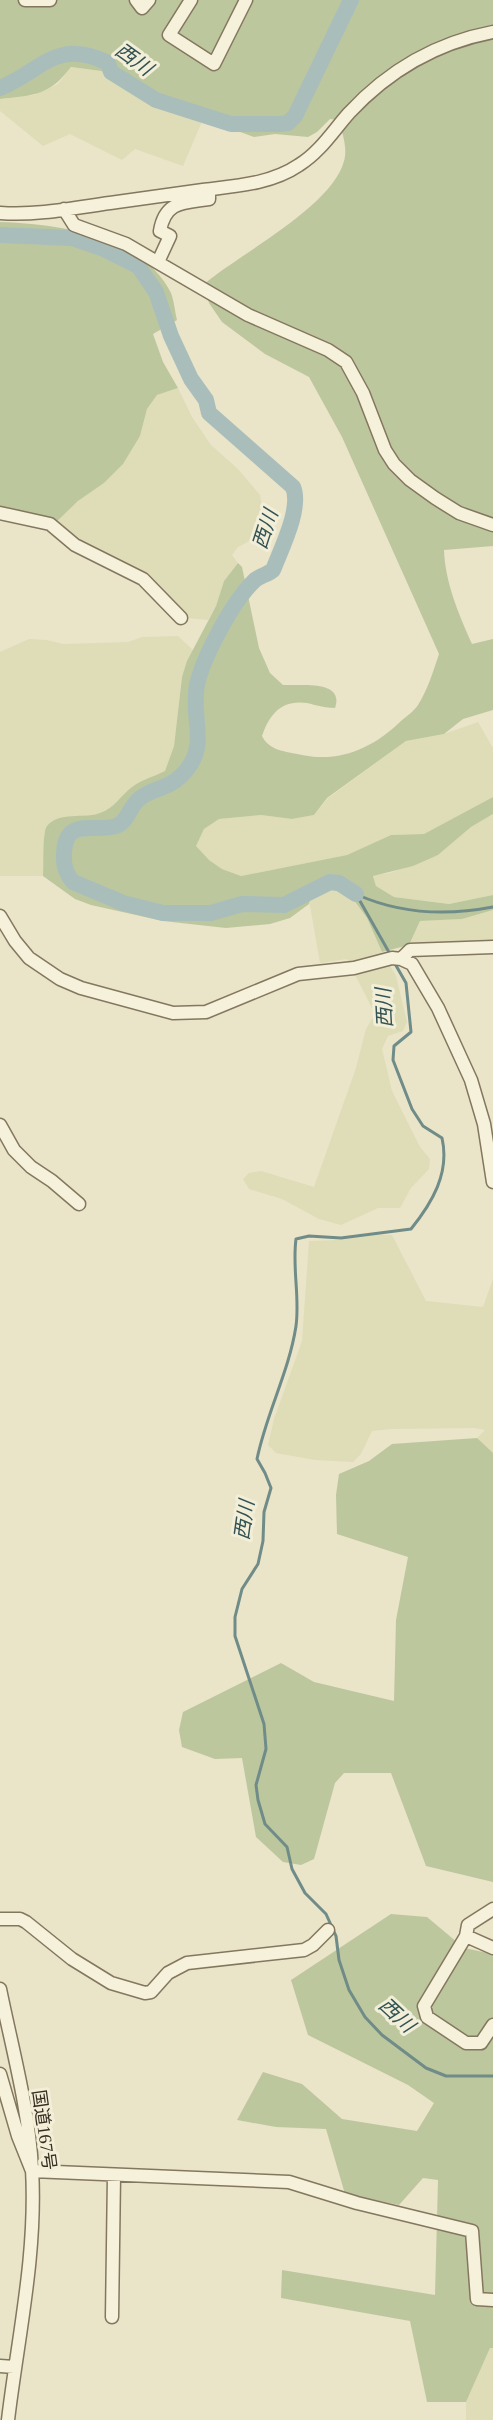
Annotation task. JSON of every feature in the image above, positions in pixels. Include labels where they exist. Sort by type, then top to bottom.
[{"type":"street","points":[[25,0],[50,0]]},
{"type":"street","points":[[136,0],[142,8],[149,0]]},
{"type":"street","points":[[191,0],[169,35],[214,64],[246,0]]},
{"type":"street","points":[[0,213],[26,214],[247,185],[288,172],[313,155],[362,99],[399,68],[440,47],[493,32]]},
{"type":"street","points":[[158,262],[170,236],[160,231],[162,219],[168,209],[182,203],[209,199],[209,190]]},
{"type":"street","points":[[64,209],[74,225],[126,244],[248,315],[328,350],[346,362],[363,393],[385,450],[394,464],[410,480],[442,503],[459,513],[493,525]]},
{"type":"street","points":[[0,513],[50,524],[75,545],[142,579],[181,618]]},
{"type":"street","points":[[0,916],[15,941],[42,969],[81,988],[173,1013],[207,1012],[291,975],[354,968],[392,958],[412,964],[453,1039],[471,1080],[484,1124],[493,1182]]},
{"type":"street","points":[[401,959],[410,950],[493,946]]},
{"type":"street","points":[[0,1125],[14,1150],[31,1167],[79,1204]]},
{"type":"street","points":[[493,1909],[468,1924],[466,1936],[424,2006],[427,2018],[466,2043],[481,2043],[493,2025]]},
{"type":"street","points":[[0,1919],[20,1919],[72,1959],[111,1983],[145,1993],[152,1992],[168,1972],[187,1963],[304,1950],[313,1945],[328,1930]]},
{"type":"street","points":[[466,1936],[493,1948]]},
{"type":"street","name":"国道167号","points":[[0,1989],[29,2131],[33,2171],[33,2216],[23,2318],[8,2420]]},
{"type":"street","points":[[0,2074],[18,2136],[33,2171],[289,2181],[357,2203],[472,2231],[477,2299],[493,2300]]},
{"type":"street","points":[[112,2317],[114,2175]]},
{"type":"street","points":[[0,2366],[14,2367]]},
{"type":"green space","points":[[0,0],[493,0],[493,546],[444,550],[450,586],[472,644],[493,639],[493,710],[463,719],[444,734],[406,741],[327,798],[314,815],[292,819],[261,815],[219,819],[204,829],[196,846],[209,860],[222,869],[241,876],[347,855],[391,835],[424,834],[493,797],[493,814],[471,827],[438,855],[413,866],[373,876],[376,886],[394,897],[449,904],[493,895],[493,910],[462,919],[420,921],[409,945],[382,952],[367,918],[347,891],[335,891],[327,885],[311,893],[309,904],[290,918],[270,924],[226,928],[163,921],[91,905],[75,899],[43,876],[44,835],[45,829],[52,821],[65,817],[94,815],[105,811],[128,790],[165,771],[174,746],[182,677],[187,661],[216,606],[224,581],[238,563],[242,567],[259,648],[270,673],[283,685],[327,688],[333,692],[336,699],[335,708],[298,702],[277,710],[268,721],[262,736],[268,744],[277,749],[312,757],[326,757],[354,752],[378,739],[418,705],[439,654],[342,437],[309,377],[265,354],[222,322],[209,303],[203,285],[282,229],[322,195],[336,178],[344,161],[345,146],[339,120],[330,119],[317,132],[308,137],[275,134],[254,137],[191,114],[170,110],[121,79],[101,71],[71,67],[48,89],[32,95],[0,99]]},
{"type":"green space","points":[[71,67],[101,71],[121,79],[170,110],[203,119],[183,166],[135,149],[122,160],[70,134],[43,146],[0,111],[0,99],[34,95],[58,84]]},
{"type":"green space","points":[[0,222],[72,230],[96,236],[119,246],[140,258],[158,273],[171,293],[177,320],[153,334],[163,362],[178,388],[157,395],[147,409],[140,436],[123,464],[104,483],[78,501],[48,530],[0,517]]},
{"type":"green space","points":[[178,388],[192,417],[211,445],[238,469],[260,495],[263,511],[255,538],[238,547],[232,555],[238,563],[224,581],[216,606],[208,620],[187,618],[148,585],[48,530],[78,501],[104,483],[140,436],[147,409],[157,395]]},
{"type":"green space","points":[[178,636],[193,650],[182,677],[174,746],[165,771],[133,786],[115,805],[99,814],[85,816],[44,833],[43,876],[0,876],[0,652],[29,639],[63,644],[128,642],[142,637]]},
{"type":"green space","points":[[478,722],[493,748],[493,797],[424,834],[391,835],[347,855],[241,876],[222,869],[195,846],[204,829],[219,819],[261,815],[292,819],[314,815],[327,799],[406,741],[444,734]]},
{"type":"green space","points":[[493,814],[493,895],[449,904],[394,897],[376,886],[373,875],[390,873],[438,855],[471,827]]},
{"type":"green space","points":[[327,885],[335,891],[346,891],[367,918],[396,976],[407,1022],[403,1031],[388,1036],[382,1049],[392,1091],[420,1147],[430,1159],[429,1169],[411,1188],[400,1208],[378,1208],[341,1225],[319,1219],[282,1199],[249,1189],[243,1179],[249,1173],[261,1171],[314,1187],[356,1068],[366,1029],[375,1014],[347,959],[320,963],[309,900],[311,893]]},
{"type":"green space","points":[[493,910],[493,943],[409,945],[420,921],[462,919]]},
{"type":"green space","points":[[392,1235],[426,1301],[483,1307],[493,1279],[493,1458],[477,1445],[477,1438],[485,1430],[474,1428],[372,1431],[361,1454],[353,1462],[315,1460],[276,1453],[268,1445],[274,1419],[302,1341],[309,1241]]},
{"type":"green space","points":[[477,1438],[493,1453],[493,1882],[426,1866],[391,1773],[344,1773],[335,1783],[314,1859],[301,1865],[283,1862],[256,1837],[242,1758],[215,1759],[182,1747],[179,1730],[183,1712],[281,1663],[314,1682],[394,1701],[396,1620],[408,1557],[337,1534],[336,1495],[339,1474],[369,1461],[392,1444]]},
{"type":"green space","points":[[391,1914],[427,1917],[464,1948],[493,1954],[493,2348],[490,2348],[466,2402],[427,2402],[410,2321],[281,2298],[282,2270],[435,2295],[438,2180],[423,2178],[399,2205],[345,2194],[326,2129],[276,2127],[237,2120],[263,2072],[302,2084],[342,2119],[417,2131],[434,2103],[408,2085],[308,2035],[291,1980]]},
{"type":"green space","points":[[490,2348],[493,2348],[493,2420],[466,2420],[466,2402]]},
{"type":"waterway","name":"西川","points":[[0,88],[50,60],[62,55],[75,54],[90,56],[108,63],[111,72],[156,100],[231,124],[288,123],[295,116],[351,0]]},
{"type":"waterway","name":"西川","points":[[0,235],[72,238],[104,249],[138,266],[156,292],[171,336],[191,379],[206,400],[209,413],[293,487],[295,496],[293,517],[273,570],[256,579],[246,590],[228,615],[205,660],[197,685],[198,743],[191,764],[176,780],[139,799],[120,824],[108,828],[82,828],[70,834],[66,842],[64,857],[68,876],[73,882],[123,903],[163,913],[211,913],[242,904],[284,905],[330,882],[339,883],[356,894]]},
{"type":"waterway","name":"西川","points":[[356,894],[390,954]]},
{"type":"waterway","points":[[358,895],[391,906],[424,912],[458,912],[493,907]]},
{"type":"waterway","name":"西川","points":[[394,962],[406,983],[411,1032],[394,1046],[393,1060],[412,1109],[423,1126],[442,1138],[444,1151],[441,1175],[426,1209],[411,1229],[341,1238],[309,1236],[296,1239],[297,1304],[293,1343],[257,1459],[271,1488],[264,1512],[263,1541],[258,1564],[242,1589],[235,1617],[235,1636],[264,1724],[266,1749],[256,1785],[265,1824],[287,1847],[292,1869],[305,1893],[326,1914],[336,1936],[339,1960],[349,1990],[365,2017],[382,2035],[426,2068],[446,2076],[493,2076]]}]
